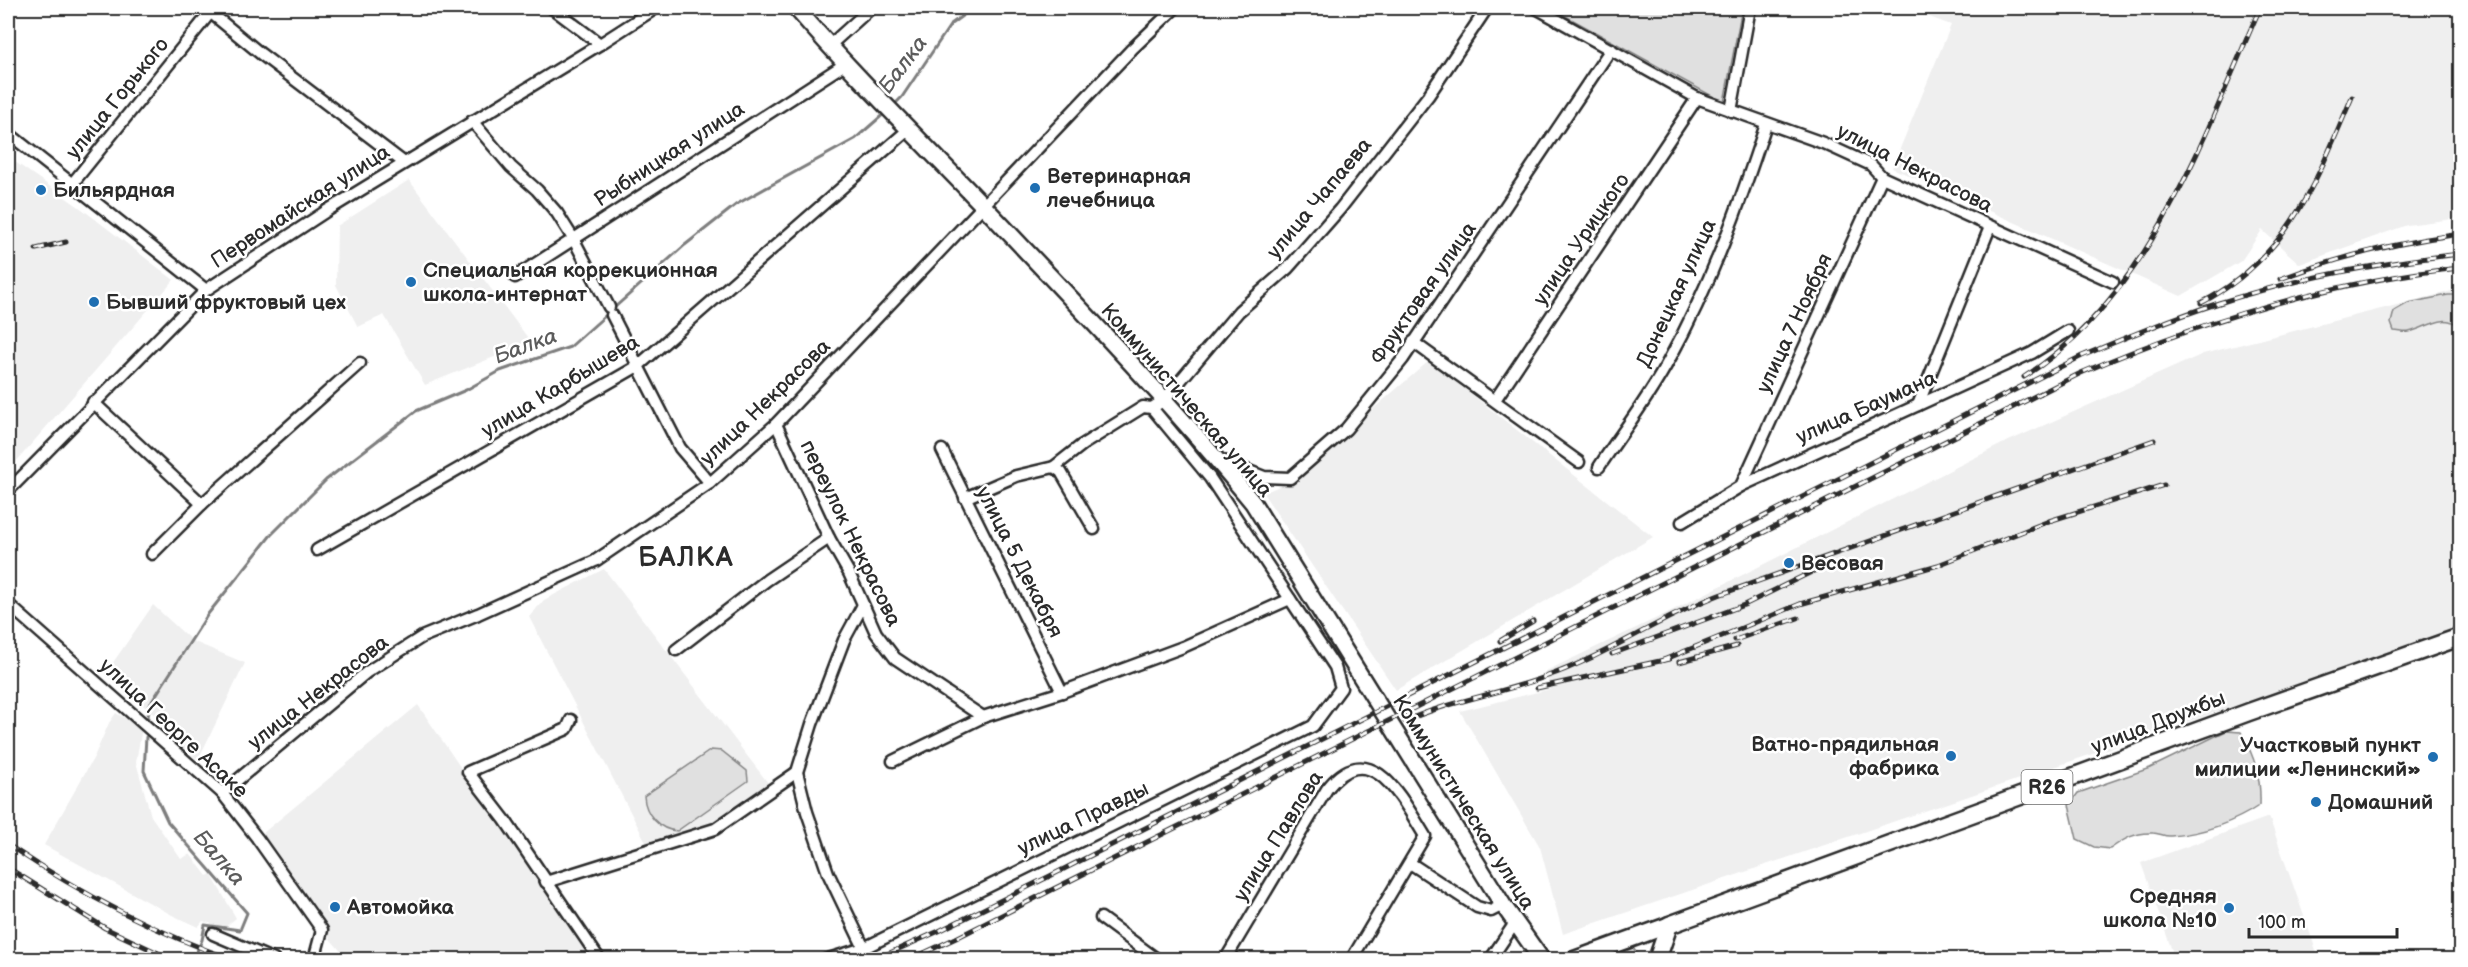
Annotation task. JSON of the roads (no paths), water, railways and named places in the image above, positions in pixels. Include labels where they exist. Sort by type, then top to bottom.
[{"type":"main road","name":"Коммунистическая улица","points":[[796,8],[845,64],[982,207],[1158,404],[1216,458],[1253,503],[1503,905],[1542,960]]},
{"type":"main road","name":"улица Дружбы","points":[[1574,960],[2460,637]]},
{"type":"main road","points":[[1657,960],[1669,925]]},
{"type":"street","points":[[552,8],[600,44]]},
{"type":"street","name":"Первомайская улица","points":[[8,491],[93,402],[206,290],[263,250],[656,8]]},
{"type":"street","points":[[829,46],[871,8]]},
{"type":"street","name":"улица Некрасова","points":[[222,793],[367,672],[422,637],[595,561],[710,483],[776,424],[1132,49],[1175,8]]},
{"type":"street","name":"улица Чапаева","points":[[1158,404],[1239,311],[1288,268],[1340,209],[1428,96],[1487,8]]},
{"type":"street","name":"улица Некрасова","points":[[1536,8],[1697,98],[1856,158],[1871,165],[1882,177],[2113,282]]},
{"type":"street","points":[[1731,111],[1750,8]]},
{"type":"street","points":[[210,9],[261,54],[404,162]]},
{"type":"street","name":"улица Горького","points":[[72,184],[210,9]]},
{"type":"street","name":"Фруктовая улица","points":[[1216,458],[1264,477],[1290,478],[1346,429],[1403,359],[1611,49]]},
{"type":"street","name":"Рыбницкая улица","points":[[515,277],[845,64]]},
{"type":"street","name":"улица Урицкого","points":[[1495,400],[1697,98]]},
{"type":"street","points":[[472,121],[511,167],[550,205],[574,240],[680,448],[710,483]]},
{"type":"street","name":"Донецкая улица","points":[[1599,467],[1668,362],[1689,321],[1744,191],[1766,124]]},
{"type":"street","name":"улица Карбышева","points":[[317,550],[639,366],[908,130]]},
{"type":"street","points":[[8,133],[206,290]]},
{"type":"street","name":"улица 7 Ноября","points":[[1741,486],[1882,177]]},
{"type":"street","points":[[1918,405],[1990,227]]},
{"type":"street","name":"улица Баумана","points":[[1682,522],[1741,486],[2032,353],[2068,331]]},
{"type":"street","points":[[1413,342],[1579,462]]},
{"type":"street","points":[[152,554],[202,504],[360,363]]},
{"type":"street","points":[[93,402],[202,504]]},
{"type":"street","points":[[893,761],[983,717],[1062,692],[1183,647],[1290,599],[1158,404],[1143,407],[1082,445],[1054,467],[1016,476],[965,498]]},
{"type":"street","name":"переулок Некрасова","points":[[776,424],[876,633],[895,658],[983,717]]},
{"type":"street","name":"улица 5 Декабря","points":[[942,450],[1062,692]]},
{"type":"street","points":[[1054,467],[1061,472],[1094,530]]},
{"type":"street","points":[[676,650],[767,580],[829,538]]},
{"type":"street","name":"улица Правды","points":[[825,960],[864,948],[1313,726],[1341,688],[1335,667],[1290,599]]},
{"type":"street","name":"улица Георге Асаке","points":[[8,604],[222,793],[257,837],[322,930],[314,960]]},
{"type":"street","points":[[863,605],[843,639],[797,772],[807,812],[828,873],[864,948]]},
{"type":"street","points":[[571,720],[567,729],[468,772],[505,820],[600,960]]},
{"type":"street","name":"улица Павлова","points":[[1225,960],[1337,776],[1347,771],[1372,770],[1382,774],[1391,784],[1425,836],[1410,863]]},
{"type":"street","points":[[546,882],[715,829],[797,772]]},
{"type":"street","points":[[1351,960],[1410,863],[1477,907],[1491,911],[1503,905]]},
{"type":"street","points":[[1101,918],[1158,960]]},
{"type":"street","points":[[1491,960],[1515,923]]},
{"type":"street","points":[[213,934],[274,960]]},
{"type":"waterway","name":"Балка","points":[[893,106],[902,97],[951,24],[973,8]]},
{"type":"waterway","name":"Балка","points":[[148,718],[149,706],[208,614],[271,535],[326,480],[416,411],[466,390],[500,371],[570,347],[685,245],[737,204],[855,139],[886,112]]},
{"type":"waterway","name":"Балка","points":[[146,737],[144,771],[168,822],[247,913],[240,930],[205,925],[202,940],[193,960]]},
{"type":"railway","points":[[2024,377],[2069,343],[2107,303],[2140,259],[2194,161],[2260,8]]},
{"type":"railway","points":[[2201,303],[2231,285],[2256,264],[2278,240],[2296,215],[2311,188],[2352,97]]},
{"type":"railway","points":[[2280,279],[2369,251],[2460,234]]},
{"type":"railway","points":[[36,249],[66,242]]},
{"type":"railway","points":[[874,960],[939,931],[1050,876],[2082,356],[2184,315],[2248,294],[2338,272],[2460,254]]},
{"type":"railway","points":[[909,960],[2081,373],[2173,336],[2267,306],[2363,283],[2460,268]]},
{"type":"railway","points":[[1405,721],[1439,708],[1545,677],[1589,659],[1719,595],[2154,440]]},
{"type":"railway","points":[[1661,661],[1800,604],[1938,565],[2049,521],[2164,485]]},
{"type":"railway","points":[[1612,654],[1744,605],[1830,563]]},
{"type":"railway","points":[[1735,640],[1798,618]]},
{"type":"railway","points":[[1500,641],[1533,621]]},
{"type":"railway","points":[[1679,662],[1737,646]]},
{"type":"railway","points":[[1537,688],[1669,659]]},
{"type":"railway","points":[[8,845],[61,879],[117,910],[175,937],[234,960]]},
{"type":"railway","points":[[8,868],[105,928],[173,960]]},
{"type":"place","name":"Ветеринарная лечебница","points":[[1035,188]]},
{"type":"place","name":"Бильярдная","points":[[41,190]]},
{"type":"place","name":"Специальная коррекционная школа-интернат","points":[[411,282]]},
{"type":"place","name":"Бывший фруктовый цех","points":[[94,302]]},
{"type":"place","name":"Весовая","points":[[1789,563]]},
{"type":"place","name":"Ватно-прядильная фабрика","points":[[1951,756]]},
{"type":"place","name":"Участковый пункт милиции «Ленинский»","points":[[2433,757]]},
{"type":"place","name":"Домашний","points":[[2316,802]]},
{"type":"place","name":"Автомойка","points":[[335,907]]},
{"type":"place","name":"Средняя школа №10","points":[[2229,908]]},
{"type":"district","name":"БАЛКА","points":[[686,557]]}]
